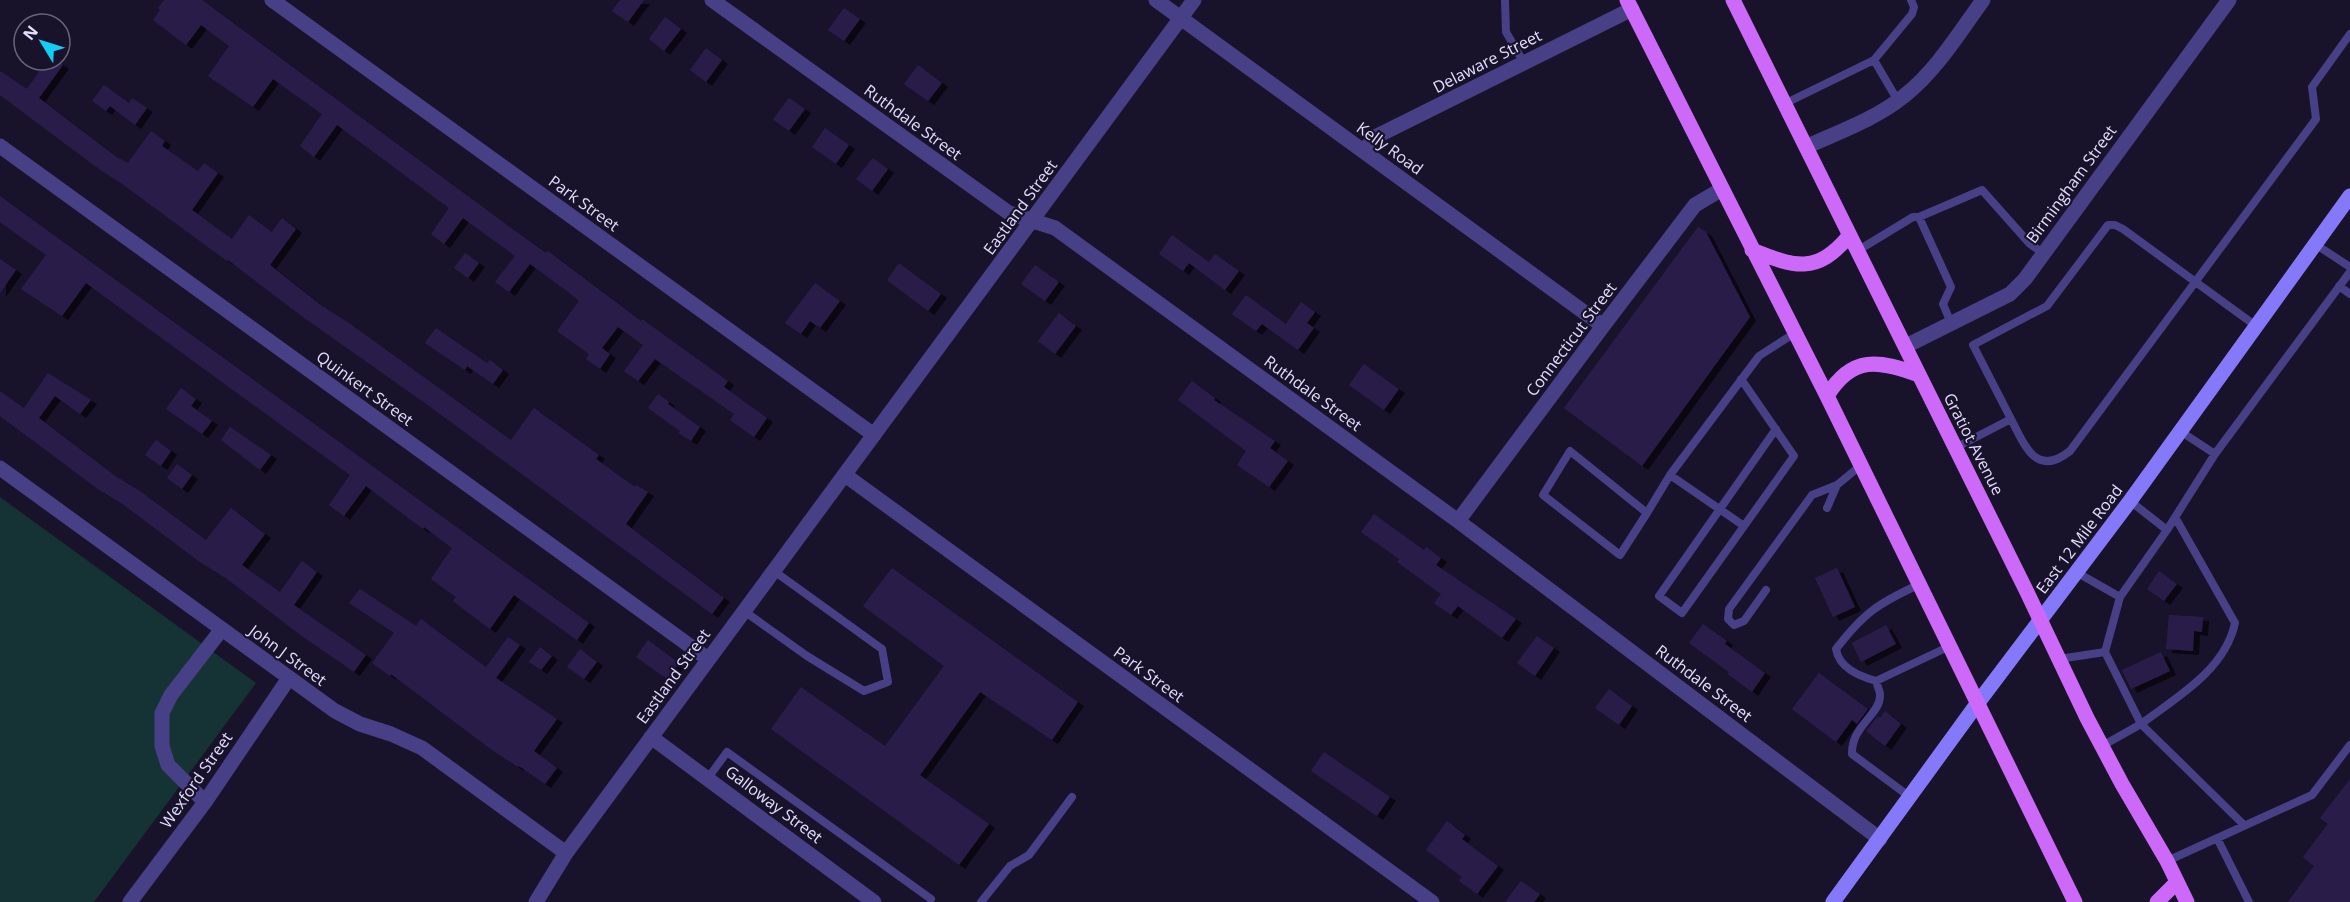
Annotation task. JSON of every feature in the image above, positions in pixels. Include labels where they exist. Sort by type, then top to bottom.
[{"type":"main road","name":"Gratiot Avenue","points":[[1733,0],[2102,746],[2167,861],[2187,902]]},
{"type":"main road","points":[[1629,4],[1827,396],[2073,901]]},
{"type":"main road","name":"East 12 Mile Road","points":[[1833,902],[1977,704],[2130,501],[2350,196]]},
{"type":"main road","points":[[1752,250],[1780,261],[1798,264],[1814,263],[1827,258],[1849,236]]},
{"type":"main road","points":[[1827,396],[1846,372],[1860,365],[1876,363],[1894,366],[1919,375]]},
{"type":"main road","points":[[2157,902],[2177,882]]},
{"type":"street","name":"Park Street","points":[[272,0],[874,435]]},
{"type":"street","name":"Ruthdale Street","points":[[712,0],[1009,213],[1055,228],[1458,521],[1880,839]]},
{"type":"street","name":"Kelly Road","points":[[1156,0],[1603,326]]},
{"type":"street","name":"Eastland Street","points":[[536,902],[566,853],[1194,0]]},
{"type":"street","points":[[1806,147],[1871,117],[1898,100],[1922,80],[1983,0]]},
{"type":"street","name":"Birmingham Street","points":[[1906,346],[2010,294],[2043,254],[2229,0]]},
{"type":"street","name":"Delaware Street","points":[[1364,151],[1375,137],[1524,63],[1629,4]]},
{"type":"street","name":"Quinkert Street","points":[[0,146],[708,659]]},
{"type":"street","name":"Connecticut Street","points":[[1458,521],[1695,205],[1722,189]]},
{"type":"street","name":"John J Street","points":[[0,468],[347,718],[422,748],[566,853]]},
{"type":"street","name":"Park Street","points":[[845,475],[1432,902]]},
{"type":"street","points":[[205,802],[168,765],[162,746],[162,713],[171,695],[222,629]]},
{"type":"street","name":"Wexford Street","points":[[130,902],[205,802],[289,678]]},
{"type":"street","name":"Galloway Street","points":[[651,737],[874,902]]},
{"type":"lane","points":[[1505,0],[1506,32],[1524,63]]},
{"type":"lane","points":[[1784,104],[1874,60],[1912,14],[1914,7],[1911,0]]},
{"type":"lane","points":[[2256,326],[2195,283],[2123,229],[2115,225],[2108,225],[2047,306],[1973,345],[2033,456],[2041,461],[2050,462],[2061,459],[2070,451],[2195,283],[2316,119],[2312,87],[2350,34]]},
{"type":"lane","points":[[1874,60],[1898,100]]},
{"type":"lane","points":[[1857,251],[1913,217],[1919,217],[1982,190],[2030,244],[2043,254]]},
{"type":"lane","points":[[1919,217],[1951,287],[1942,304],[1951,323]]},
{"type":"lane","points":[[2315,244],[2350,267]]},
{"type":"lane","points":[[2244,825],[2141,724],[2106,652],[2120,597],[2167,530],[2215,454],[2350,272]]},
{"type":"lane","points":[[2339,286],[2350,294]]},
{"type":"lane","points":[[1647,513],[1570,451],[1543,495],[1620,555],[1647,513],[1670,475],[1759,356],[1795,333]]},
{"type":"lane","points":[[1741,379],[1776,429],[1794,456],[1682,613],[1659,596],[1776,429]]},
{"type":"lane","points":[[1955,447],[2011,419]]},
{"type":"lane","points":[[2180,431],[2215,454]]},
{"type":"lane","points":[[1766,590],[1744,621],[1734,625],[1728,619],[1729,609],[1812,495],[1837,485],[1860,466]]},
{"type":"lane","points":[[1670,475],[1744,526]]},
{"type":"lane","points":[[1827,508],[1837,485]]},
{"type":"lane","points":[[2130,501],[2167,530]]},
{"type":"lane","points":[[2102,746],[2141,724],[2205,675],[2232,640],[2235,623],[2175,517]]},
{"type":"lane","points":[[744,611],[807,656],[864,692],[888,682],[882,649],[774,571]]},
{"type":"lane","points":[[2076,572],[2120,597]]},
{"type":"lane","points":[[1918,585],[1884,600],[1858,621],[1836,649],[1838,657],[1855,674],[1876,681],[1948,647]]},
{"type":"lane","points":[[2059,659],[2106,652]]},
{"type":"lane","points":[[1876,681],[1880,695],[1877,705],[1852,743],[1852,754],[1910,796]]},
{"type":"lane","points":[[2167,861],[2312,795],[2350,745]]},
{"type":"lane","points":[[708,778],[727,752],[932,901]]},
{"type":"lane","points":[[981,902],[987,891],[1010,866],[1029,855],[1072,797]]},
{"type":"lane","points":[[2217,838],[2249,902]]},
{"type":"green space","points":[[0,497],[256,683],[94,902],[0,902]]},
{"type":"building","points":[[164,0],[202,0],[514,230],[546,253],[548,251],[641,321],[642,319],[728,381],[724,387],[767,418],[754,437],[730,420],[734,414],[655,359],[638,381],[624,371],[643,345],[618,327],[602,348],[610,354],[600,369],[586,359],[589,354],[557,331],[579,301],[530,264],[509,292],[495,282],[515,256],[463,218],[444,244],[431,234],[449,208],[337,125],[314,157],[300,146],[322,114],[273,79],[253,107],[208,76],[229,46],[201,25],[186,45],[153,20]]},
{"type":"building","points":[[620,0],[644,0],[628,22],[612,11]]},
{"type":"building","points":[[844,8],[860,19],[844,41],[828,30]]},
{"type":"building","points":[[665,17],[681,29],[664,51],[649,39]]},
{"type":"building","points":[[706,48],[722,60],[706,82],[690,70]]},
{"type":"building","points":[[918,65],[942,83],[928,101],[904,84]]},
{"type":"building","points":[[0,71],[27,89],[39,72],[58,72],[39,98],[118,158],[128,163],[151,131],[165,141],[162,146],[198,171],[204,163],[218,173],[192,210],[232,239],[249,215],[272,232],[282,218],[296,229],[270,265],[322,306],[511,440],[534,408],[599,455],[596,459],[635,487],[636,485],[648,492],[626,524],[724,598],[712,614],[432,408],[99,169],[0,95]]},
{"type":"building","points":[[104,85],[129,103],[132,98],[147,108],[135,125],[110,106],[106,111],[92,101]]},
{"type":"building","points":[[789,98],[805,109],[789,131],[773,119]]},
{"type":"building","points":[[825,128],[849,145],[836,164],[812,147]]},
{"type":"building","points":[[873,158],[888,169],[872,191],[856,179]]},
{"type":"building","points":[[0,196],[589,623],[577,640],[514,595],[490,629],[453,601],[456,597],[431,579],[452,548],[366,486],[344,516],[329,505],[350,475],[86,283],[62,316],[21,289],[46,255],[0,222]]},
{"type":"building","points":[[1698,227],[1706,232],[1750,317],[1642,466],[1564,408]]},
{"type":"building","points":[[1172,235],[1209,262],[1215,254],[1239,271],[1225,290],[1189,263],[1183,271],[1159,254]]},
{"type":"building","points":[[465,253],[479,263],[468,278],[454,268]]},
{"type":"building","points":[[0,259],[16,270],[0,293]]},
{"type":"building","points":[[899,263],[941,294],[928,311],[887,280]]},
{"type":"building","points":[[1035,265],[1059,282],[1045,301],[1021,284]]},
{"type":"building","points":[[815,283],[840,301],[820,328],[810,321],[801,334],[785,323]]},
{"type":"building","points":[[1246,295],[1286,324],[1301,302],[1315,312],[1307,323],[1314,328],[1298,350],[1262,324],[1256,331],[1232,314]]},
{"type":"building","points":[[1059,313],[1076,326],[1055,354],[1038,341]]},
{"type":"building","points":[[436,328],[487,363],[490,360],[503,370],[493,384],[467,366],[465,370],[425,343]]},
{"type":"building","points":[[1364,364],[1399,389],[1384,410],[1349,385]]},
{"type":"building","points":[[48,373],[91,400],[80,414],[55,396],[39,418],[117,477],[206,540],[231,508],[265,534],[242,565],[280,592],[302,561],[317,572],[294,605],[366,655],[354,672],[0,416],[0,391],[24,408]]},
{"type":"building","points":[[1192,381],[1215,398],[1214,400],[1275,441],[1270,448],[1288,461],[1269,487],[1237,465],[1246,451],[1178,400]]},
{"type":"building","points":[[181,388],[196,399],[191,406],[212,421],[202,434],[166,409]]},
{"type":"building","points":[[658,394],[700,427],[691,441],[648,408]]},
{"type":"building","points":[[230,427],[271,455],[260,470],[221,440]]},
{"type":"building","points":[[156,440],[171,451],[161,466],[145,455]]},
{"type":"building","points":[[177,464],[192,475],[182,489],[167,478]]},
{"type":"building","points":[[1374,514],[1424,550],[1426,547],[1441,558],[1436,565],[1516,619],[1502,638],[1458,606],[1451,615],[1434,603],[1441,594],[1397,562],[1399,559],[1361,532]]},
{"type":"building","points":[[892,568],[1078,702],[1052,740],[980,692],[920,775],[989,824],[959,865],[771,729],[801,687],[885,746],[944,666],[863,606]]},
{"type":"building","points":[[1837,568],[1855,607],[1833,617],[1815,578]]},
{"type":"building","points":[[2159,571],[2177,584],[2164,601],[2147,589]]},
{"type":"building","points":[[360,589],[416,626],[421,619],[486,667],[508,637],[520,645],[496,678],[557,719],[534,751],[557,768],[545,784],[492,750],[391,674],[390,676],[372,663],[394,633],[349,603]]},
{"type":"building","points":[[2169,615],[2203,617],[2202,632],[2194,631],[2193,651],[2166,649]]},
{"type":"building","points":[[1703,624],[1727,641],[1725,644],[1765,673],[1752,692],[1689,643]]},
{"type":"building","points":[[1886,625],[1896,644],[1861,662],[1852,643]]},
{"type":"building","points":[[1537,636],[1554,648],[1535,676],[1517,663]]},
{"type":"building","points":[[648,640],[679,663],[667,679],[636,657]]},
{"type":"building","points":[[540,647],[552,656],[541,670],[529,662]]},
{"type":"building","points":[[580,649],[597,662],[584,679],[567,667]]},
{"type":"building","points":[[2161,652],[2170,671],[2131,689],[2122,670]]},
{"type":"building","points":[[1819,673],[1868,709],[1857,724],[1852,720],[1836,742],[1792,709]]},
{"type":"building","points":[[1609,689],[1632,706],[1619,725],[1595,708]]},
{"type":"building","points":[[1885,711],[1901,724],[1885,746],[1866,731]]},
{"type":"building","points":[[1324,752],[1390,797],[1377,816],[1311,771]]},
{"type":"building","points":[[2350,779],[2350,902],[2288,902],[2314,866],[2303,857],[2328,824],[2320,818]]},
{"type":"building","points":[[1447,821],[1465,835],[1462,839],[1498,866],[1477,894],[1459,881],[1462,877],[1426,850]]},
{"type":"building","points":[[1521,881],[1540,894],[1534,902],[1505,902]]}]
